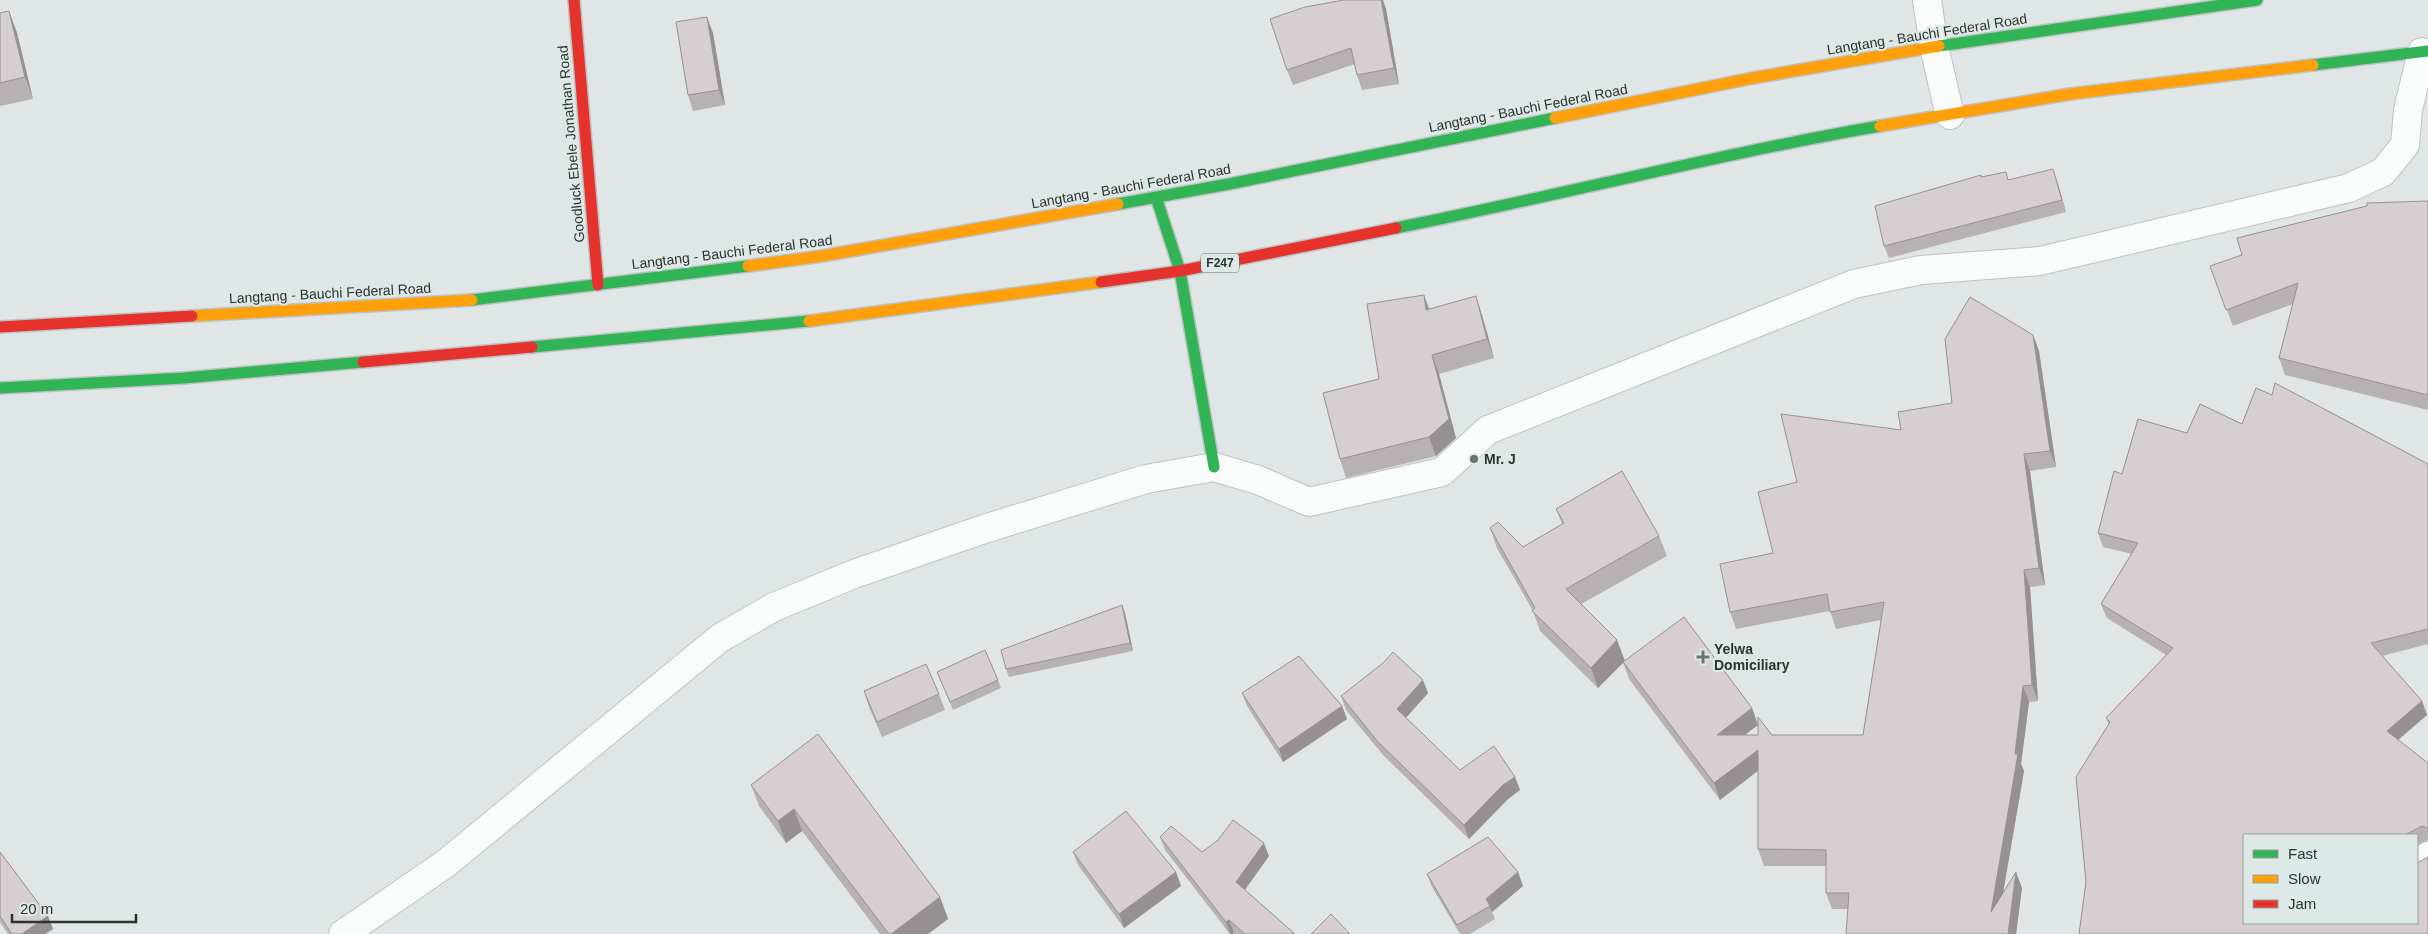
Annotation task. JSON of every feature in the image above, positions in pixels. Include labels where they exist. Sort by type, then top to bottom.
[{"type":"main road","name":"Goodluck Ebele Jonathan Road","points":[[574,0],[598,285]]},
{"type":"main road","name":"Langtang - Bauchi Federal Road","points":[[0,327],[488,299],[822,256],[1156,197],[1753,78],[1934,47],[2257,0]]},
{"type":"main road","name":"F247","points":[[0,388],[184,378],[789,324],[1180,271],[1496,208],[1784,143],[2070,94],[2425,51]]},
{"type":"main road","points":[[1156,197],[1180,271],[1214,467]]},
{"type":"street","points":[[1927,0],[1934,47],[1950,115]]},
{"type":"street","points":[[343,934],[445,864],[720,638],[774,607],[854,574],[984,529],[1146,479],[1214,467],[1258,480],[1309,502],[1442,472],[1488,430],[1854,284],[1921,270],[2040,261],[2349,188],[2383,172],[2405,146],[2408,110],[2425,51]]},
{"type":"building","points":[[1344,0],[1381,0],[1394,68],[1357,75],[1351,48],[1287,70],[1270,19],[1305,7]]},
{"type":"building","points":[[9,11],[25,77],[0,83],[0,13]]},
{"type":"building","points":[[707,17],[719,90],[688,95],[676,22]]},
{"type":"building","points":[[2053,169],[2062,200],[1884,246],[1875,206],[1981,175],[1981,177],[2006,172],[2008,180]]},
{"type":"building","points":[[2428,201],[2428,395],[2279,358],[2298,283],[2226,310],[2210,266],[2242,255],[2237,238],[2367,206],[2367,203]]},
{"type":"building","points":[[1424,295],[1426,310],[1476,296],[1487,339],[1432,355],[1449,419],[1429,437],[1340,459],[1323,393],[1379,379],[1367,304]]},
{"type":"building","points":[[1970,297],[2033,335],[2050,451],[2024,454],[2039,568],[2024,570],[2032,685],[2023,686],[2015,754],[2018,754],[1991,912],[2016,872],[2008,934],[1846,934],[1849,893],[1826,893],[1826,850],[1758,849],[1758,750],[1714,783],[1623,662],[1684,617],[1752,708],[1717,735],[1758,735],[1758,717],[1772,735],[1863,735],[1884,602],[1830,612],[1827,594],[1730,612],[1720,564],[1773,553],[1758,492],[1797,482],[1781,414],[1901,430],[1898,412],[1952,403],[1945,339]]},
{"type":"building","points":[[2275,383],[2428,464],[2428,629],[2371,643],[2422,701],[2387,731],[2428,763],[2428,828],[2422,826],[2407,834],[2243,834],[2243,924],[2418,924],[2418,862],[2428,857],[2428,934],[2079,934],[2086,882],[2076,777],[2110,722],[2106,718],[2173,648],[2101,604],[2138,543],[2098,533],[2114,471],[2122,474],[2138,419],[2187,433],[2200,404],[2242,424],[2256,388],[2272,395]]},
{"type":"building","points":[[1622,471],[1659,536],[1566,589],[1617,640],[1591,668],[1532,611],[1535,608],[1490,528],[1498,522],[1523,547],[1564,523],[1556,509]]},
{"type":"building","points":[[1122,605],[1130,643],[1006,669],[1001,650]]},
{"type":"building","points":[[985,650],[998,680],[950,702],[937,672]]},
{"type":"building","points":[[1393,652],[1423,680],[1397,709],[1460,770],[1494,746],[1515,777],[1503,785],[1464,825],[1378,742],[1341,696],[1383,663]]},
{"type":"building","points":[[1299,656],[1342,706],[1279,749],[1242,693]]},
{"type":"building","points":[[926,664],[939,694],[877,722],[864,691]]},
{"type":"building","points":[[818,734],[940,897],[891,934],[889,934],[794,809],[778,821],[751,785]]},
{"type":"building","points":[[1126,811],[1176,872],[1119,914],[1073,852]]},
{"type":"building","points":[[1233,820],[1264,843],[1236,882],[1295,934],[1245,934],[1229,920],[1226,922],[1160,837],[1171,826],[1202,852],[1218,840]]},
{"type":"building","points":[[1488,837],[1518,872],[1486,899],[1490,906],[1457,925],[1427,874]]},
{"type":"building","points":[[0,852],[48,916],[22,934],[12,934],[0,916]]},
{"type":"building","points":[[1331,914],[1350,934],[1311,934]]},
{"type":"traffic: fast","points":[[1939,46],[2257,0]]},
{"type":"traffic: fast","points":[[2313,65],[2428,51]]},
{"type":"traffic: fast","points":[[1118,204],[1229,184],[1555,118]]},
{"type":"traffic: fast","points":[[1396,228],[1759,149],[1880,126]]},
{"type":"traffic: fast","points":[[1156,197],[1180,271],[1214,467]]},
{"type":"traffic: fast","points":[[472,300],[748,266]]},
{"type":"traffic: fast","points":[[532,347],[809,321]]},
{"type":"traffic: fast","points":[[0,388],[184,378],[363,362]]},
{"type":"traffic: slow","points":[[1555,118],[1753,78],[1939,46]]},
{"type":"traffic: slow","points":[[1880,126],[2070,94],[2313,65]]},
{"type":"traffic: slow","points":[[748,266],[822,256],[1118,204]]},
{"type":"traffic: slow","points":[[809,321],[1101,282]]},
{"type":"traffic: slow","points":[[192,316],[472,300]]},
{"type":"traffic: jam","points":[[574,0],[598,285]]},
{"type":"traffic: jam","points":[[1101,282],[1180,271],[1396,228]]},
{"type":"traffic: jam","points":[[0,327],[192,316]]},
{"type":"traffic: jam","points":[[363,362],[532,347]]},
{"type":"place","name":"Mr. J","points":[[1474,459]]},
{"type":"place","name":"Yelwa Domiciliary","points":[[1703,657]]}]
